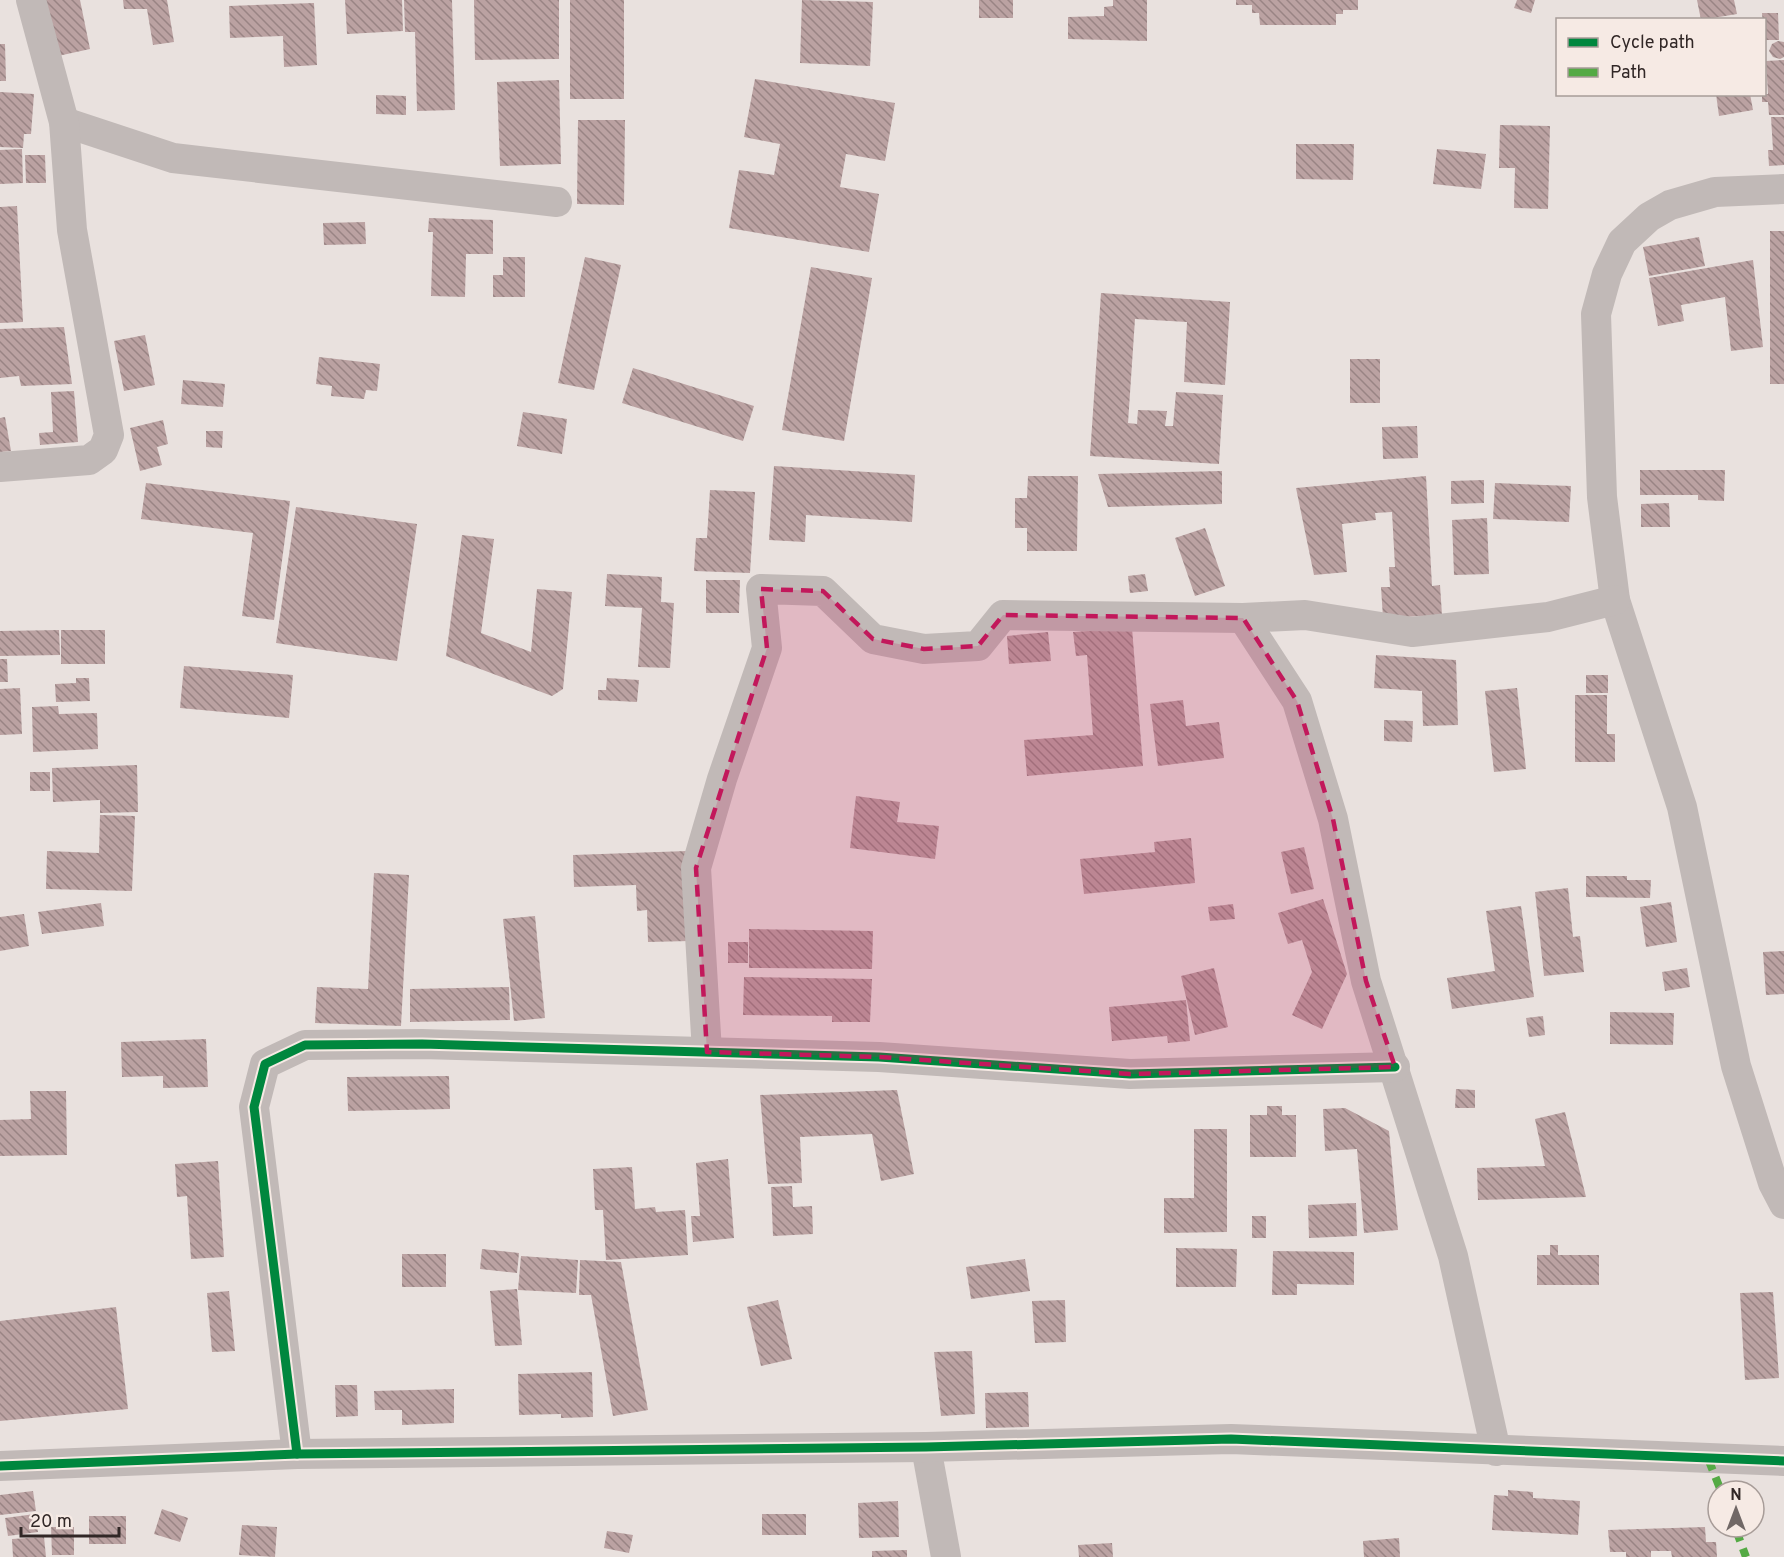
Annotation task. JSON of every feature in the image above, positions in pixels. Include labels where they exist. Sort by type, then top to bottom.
[{"type":"street","points":[[0,467],[89,460],[103,450],[109,435],[72,230],[64,122],[31,0]]},
{"type":"street","points":[[64,122],[173,158],[557,201]]},
{"type":"street","points":[[1784,189],[1715,192],[1670,205],[1649,217],[1622,242],[1607,274],[1596,314],[1602,497],[1615,600],[1682,807],[1736,1066],[1773,1183],[1784,1204]]},
{"type":"street","points":[[707,1052],[696,868],[722,779],[767,648],[761,588],[823,591],[873,639],[924,649],[978,646],[1003,615],[1243,618],[1305,615],[1412,632],[1548,617],[1615,600]]},
{"type":"street","points":[[1243,618],[1297,701],[1333,819],[1366,981],[1453,1256],[1496,1451]]},
{"type":"street","points":[[297,1454],[254,1107],[265,1064],[305,1046],[422,1044],[879,1057],[1130,1074],[1395,1067]]},
{"type":"street","points":[[0,1466],[297,1454],[1231,1440],[1496,1451],[1707,1456],[1784,1461]]},
{"type":"street","points":[[926,1446],[946,1557]]},
{"type":"highlighted area","points":[[761,589],[823,591],[873,639],[924,649],[978,646],[1003,615],[1243,618],[1297,701],[1333,819],[1366,981],[1395,1067],[1130,1074],[879,1057],[707,1052],[696,868],[767,648]]},
{"type":"building","points":[[45,0],[80,0],[90,49],[58,56]]},
{"type":"building","points":[[123,0],[167,0],[174,42],[153,45],[147,9],[124,9]]},
{"type":"building","points":[[345,0],[402,0],[403,31],[347,34]]},
{"type":"building","points":[[404,0],[452,0],[455,110],[417,111],[415,32],[405,32]]},
{"type":"building","points":[[474,0],[559,0],[559,59],[475,60]]},
{"type":"building","points":[[570,0],[624,0],[624,99],[570,99]]},
{"type":"building","points":[[802,0],[873,2],[870,66],[800,63]]},
{"type":"building","points":[[979,0],[1013,0],[1013,18],[979,18]]},
{"type":"building","points":[[1113,0],[1147,0],[1147,41],[1068,39],[1068,17],[1104,16],[1104,7],[1113,6]]},
{"type":"building","points":[[1236,0],[1358,0],[1358,10],[1343,10],[1343,14],[1336,14],[1336,25],[1260,25],[1259,13],[1252,13],[1252,5],[1236,5]]},
{"type":"building","points":[[1517,0],[1535,0],[1531,13],[1514,8]]},
{"type":"building","points":[[1697,0],[1734,0],[1737,14],[1701,18]]},
{"type":"building","points":[[314,3],[317,65],[284,67],[283,36],[230,38],[229,6]]},
{"type":"building","points":[[1762,13],[1778,13],[1779,40],[1766,40],[1766,18],[1762,18]]},
{"type":"building","points":[[1778,41],[1784,42],[1784,57],[1780,59],[1773,57],[1769,51],[1772,44]]},
{"type":"building","points":[[0,44],[5,44],[6,81],[0,81]]},
{"type":"building","points":[[1784,60],[1784,115],[1769,115],[1768,102],[1762,102],[1762,96],[1768,94],[1766,61]]},
{"type":"building","points":[[755,79],[895,103],[885,161],[846,154],[840,187],[879,194],[869,252],[729,228],[739,170],[774,175],[780,144],[744,137]]},
{"type":"building","points":[[559,80],[561,164],[500,166],[497,82]]},
{"type":"building","points":[[0,92],[34,94],[31,134],[24,134],[23,148],[0,147]]},
{"type":"building","points":[[376,95],[406,96],[406,115],[376,114]]},
{"type":"building","points":[[1716,96],[1750,96],[1753,110],[1719,116]]},
{"type":"building","points":[[1771,117],[1784,117],[1784,165],[1769,166],[1768,150],[1773,150]]},
{"type":"building","points":[[578,120],[625,120],[624,205],[577,204]]},
{"type":"building","points":[[1500,125],[1550,126],[1548,209],[1514,208],[1515,168],[1499,168]]},
{"type":"building","points":[[1296,144],[1354,144],[1353,180],[1296,179]]},
{"type":"building","points":[[22,149],[23,183],[0,184],[0,150]]},
{"type":"building","points":[[1437,149],[1486,154],[1481,189],[1433,184]]},
{"type":"building","points":[[25,155],[45,155],[46,183],[26,183]]},
{"type":"building","points":[[17,206],[23,322],[0,323],[0,207]]},
{"type":"building","points":[[429,218],[493,220],[493,254],[466,254],[465,297],[431,296],[433,232],[428,232]]},
{"type":"building","points":[[365,222],[366,244],[324,245],[323,223]]},
{"type":"building","points":[[1770,231],[1784,231],[1784,384],[1770,384]]},
{"type":"building","points":[[1699,237],[1705,266],[1649,276],[1643,247]]},
{"type":"building","points":[[503,257],[525,257],[525,297],[493,297],[493,275],[503,275]]},
{"type":"building","points":[[585,257],[621,265],[594,390],[558,383]]},
{"type":"building","points":[[1753,260],[1763,347],[1731,351],[1725,297],[1681,305],[1684,321],[1658,326],[1649,278]]},
{"type":"building","points":[[811,267],[872,278],[844,441],[782,430]]},
{"type":"building","points":[[1101,293],[1230,302],[1225,385],[1184,382],[1187,322],[1135,319],[1128,423],[1137,424],[1138,410],[1167,411],[1165,426],[1173,426],[1176,392],[1223,395],[1219,464],[1090,456]]},
{"type":"building","points":[[64,327],[72,384],[21,386],[19,376],[0,378],[0,329]]},
{"type":"building","points":[[145,335],[155,385],[124,391],[114,341]]},
{"type":"building","points":[[319,357],[380,364],[377,391],[366,390],[364,399],[331,396],[332,386],[316,384]]},
{"type":"building","points":[[1350,359],[1380,359],[1380,403],[1350,403]]},
{"type":"building","points":[[633,368],[754,406],[743,441],[622,403]]},
{"type":"building","points":[[183,380],[225,384],[223,407],[181,404]]},
{"type":"building","points":[[74,391],[78,442],[40,445],[39,433],[53,432],[51,392]]},
{"type":"building","points":[[523,412],[567,419],[562,454],[517,446]]},
{"type":"building","points":[[5,417],[11,451],[0,452],[0,418]]},
{"type":"building","points":[[163,420],[168,444],[157,447],[162,465],[140,471],[130,428]]},
{"type":"building","points":[[1417,426],[1418,458],[1383,459],[1382,427]]},
{"type":"building","points":[[206,431],[223,431],[222,448],[206,447]]},
{"type":"building","points":[[774,466],[915,475],[912,522],[806,515],[805,542],[769,540]]},
{"type":"building","points":[[1640,470],[1725,470],[1724,501],[1698,500],[1698,495],[1640,495]]},
{"type":"building","points":[[1222,471],[1222,504],[1108,507],[1098,474]]},
{"type":"building","points":[[1028,476],[1078,476],[1077,551],[1027,551],[1027,528],[1015,528],[1015,498],[1027,498]]},
{"type":"building","points":[[1426,476],[1432,586],[1440,585],[1442,615],[1383,618],[1381,587],[1390,587],[1389,567],[1395,567],[1392,512],[1375,513],[1376,520],[1342,524],[1347,572],[1314,575],[1296,488]]},
{"type":"building","points":[[1484,480],[1484,503],[1451,504],[1451,481]]},
{"type":"building","points":[[146,483],[290,501],[274,620],[242,616],[253,533],[141,519]]},
{"type":"building","points":[[1495,483],[1571,486],[1569,522],[1493,519]]},
{"type":"building","points":[[710,490],[755,492],[750,573],[694,571],[696,538],[707,538]]},
{"type":"building","points":[[1669,503],[1670,527],[1641,527],[1641,504]]},
{"type":"building","points":[[296,507],[417,524],[397,661],[276,643]]},
{"type":"building","points":[[1487,518],[1489,574],[1454,575],[1452,520]]},
{"type":"building","points":[[1205,528],[1225,586],[1195,596],[1175,538]]},
{"type":"building","points":[[462,535],[494,539],[481,633],[531,652],[537,589],[572,592],[563,689],[552,696],[446,656]]},
{"type":"building","points":[[607,574],[662,577],[661,602],[674,603],[670,668],[638,667],[642,608],[605,606]]},
{"type":"building","points":[[1145,574],[1148,591],[1130,593],[1128,576]]},
{"type":"building","points":[[706,580],[740,580],[739,613],[706,613]]},
{"type":"building","points":[[1132,628],[1143,766],[1027,776],[1024,740],[1093,735],[1087,655],[1076,656],[1073,632]]},
{"type":"building","points":[[59,630],[60,655],[0,656],[0,631]]},
{"type":"building","points":[[61,630],[105,630],[105,664],[61,664]]},
{"type":"building","points":[[1048,632],[1051,661],[1009,664],[1007,636]]},
{"type":"building","points":[[1376,655],[1456,660],[1458,725],[1423,726],[1422,691],[1374,688]]},
{"type":"building","points":[[0,659],[7,659],[8,682],[0,682]]},
{"type":"building","points":[[184,666],[293,675],[289,718],[180,708]]},
{"type":"building","points":[[1586,675],[1608,675],[1608,693],[1586,693]]},
{"type":"building","points":[[76,678],[89,678],[90,701],[56,702],[55,684],[76,683]]},
{"type":"building","points":[[607,678],[639,680],[637,702],[598,700],[598,690],[606,690]]},
{"type":"building","points":[[20,688],[22,734],[0,735],[0,689]]},
{"type":"building","points":[[1517,688],[1526,769],[1494,772],[1485,691]]},
{"type":"building","points":[[1575,695],[1607,695],[1607,734],[1615,734],[1615,762],[1575,762]]},
{"type":"building","points":[[1183,700],[1186,726],[1219,722],[1224,758],[1158,766],[1150,704]]},
{"type":"building","points":[[58,706],[59,714],[97,713],[98,749],[33,752],[32,707]]},
{"type":"building","points":[[1384,720],[1413,721],[1412,742],[1384,741]]},
{"type":"building","points":[[137,765],[138,812],[100,813],[100,800],[53,802],[52,768]]},
{"type":"building","points":[[30,772],[50,772],[50,791],[30,791]]},
{"type":"building","points":[[856,796],[900,802],[897,822],[939,826],[935,859],[850,848]]},
{"type":"building","points":[[100,815],[135,816],[132,891],[46,889],[47,851],[99,853]]},
{"type":"building","points":[[1191,838],[1195,883],[1084,894],[1080,859],[1155,852],[1154,842]]},
{"type":"building","points":[[1304,847],[1314,889],[1291,894],[1281,852]]},
{"type":"building","points":[[687,851],[690,941],[648,942],[647,910],[637,911],[636,885],[574,887],[573,855]]},
{"type":"building","points":[[374,873],[409,875],[401,1026],[315,1023],[317,987],[368,989]]},
{"type":"building","points":[[1586,876],[1627,876],[1627,880],[1651,880],[1650,898],[1586,897]]},
{"type":"building","points":[[1568,888],[1573,937],[1580,936],[1584,972],[1544,976],[1535,892]]},
{"type":"building","points":[[1323,899],[1347,974],[1322,1029],[1292,1015],[1312,972],[1302,940],[1288,944],[1278,913]]},
{"type":"building","points":[[1671,902],[1677,942],[1646,947],[1640,907]]},
{"type":"building","points":[[101,903],[104,926],[42,934],[38,912]]},
{"type":"building","points":[[1233,904],[1235,919],[1210,921],[1208,907]]},
{"type":"building","points":[[1521,906],[1534,997],[1452,1009],[1447,978],[1495,971],[1486,911]]},
{"type":"building","points":[[24,914],[29,946],[0,951],[0,917]]},
{"type":"building","points":[[535,916],[545,1018],[514,1021],[503,919]]},
{"type":"building","points":[[749,929],[873,931],[872,969],[749,968]]},
{"type":"building","points":[[728,942],[748,942],[748,963],[728,963]]},
{"type":"building","points":[[1784,951],[1784,994],[1766,995],[1763,952]]},
{"type":"building","points":[[1214,968],[1228,1027],[1195,1035],[1181,976]]},
{"type":"building","points":[[1687,968],[1690,987],[1665,991],[1662,972]]},
{"type":"building","points":[[744,977],[872,979],[870,1022],[832,1022],[832,1016],[743,1015]]},
{"type":"building","points":[[509,987],[510,1020],[410,1022],[410,989]]},
{"type":"building","points":[[1186,1000],[1190,1041],[1168,1043],[1167,1036],[1112,1041],[1109,1007]]},
{"type":"building","points":[[1610,1012],[1674,1013],[1673,1045],[1610,1044]]},
{"type":"building","points":[[1543,1016],[1545,1035],[1529,1037],[1526,1018]]},
{"type":"building","points":[[206,1039],[208,1087],[163,1088],[163,1076],[122,1077],[121,1042]]},
{"type":"building","points":[[449,1076],[450,1109],[348,1111],[347,1077]]},
{"type":"building","points":[[1456,1089],[1475,1090],[1475,1108],[1455,1108]]},
{"type":"building","points":[[897,1090],[914,1174],[881,1181],[872,1134],[800,1137],[802,1183],[768,1184],[760,1095]]},
{"type":"building","points":[[30,1091],[66,1091],[67,1155],[0,1156],[0,1120],[31,1119]]},
{"type":"building","points":[[1267,1106],[1282,1106],[1282,1115],[1296,1115],[1296,1157],[1250,1157],[1250,1115],[1267,1115]]},
{"type":"building","points":[[1345,1108],[1389,1131],[1398,1230],[1364,1233],[1357,1149],[1325,1151],[1323,1109]]},
{"type":"building","points":[[1565,1112],[1586,1197],[1478,1200],[1477,1168],[1545,1166],[1535,1119]]},
{"type":"building","points":[[1194,1129],[1227,1129],[1227,1232],[1164,1233],[1164,1198],[1194,1198]]},
{"type":"building","points":[[728,1159],[734,1238],[693,1242],[691,1216],[700,1216],[696,1163]]},
{"type":"building","points":[[218,1161],[224,1257],[191,1259],[187,1196],[177,1197],[175,1164]]},
{"type":"building","points":[[632,1167],[635,1209],[655,1207],[656,1212],[685,1210],[688,1255],[606,1260],[603,1210],[595,1210],[593,1169]]},
{"type":"building","points":[[792,1186],[793,1207],[812,1206],[813,1234],[773,1236],[771,1187]]},
{"type":"building","points":[[1356,1203],[1357,1236],[1309,1238],[1308,1205]]},
{"type":"building","points":[[1252,1216],[1266,1216],[1266,1238],[1252,1238]]},
{"type":"building","points":[[1550,1245],[1558,1245],[1558,1255],[1599,1255],[1599,1285],[1537,1285],[1537,1255],[1550,1255]]},
{"type":"building","points":[[1176,1248],[1237,1249],[1236,1287],[1176,1287]]},
{"type":"building","points":[[482,1249],[519,1253],[517,1273],[480,1269]]},
{"type":"building","points":[[1273,1251],[1354,1252],[1354,1285],[1297,1284],[1297,1295],[1272,1295]]},
{"type":"building","points":[[402,1254],[446,1254],[446,1287],[402,1287]]},
{"type":"building","points":[[521,1256],[578,1260],[576,1293],[518,1290]]},
{"type":"building","points":[[1025,1259],[1030,1291],[971,1299],[966,1267]]},
{"type":"building","points":[[580,1260],[621,1262],[648,1410],[613,1416],[591,1295],[579,1295]]},
{"type":"building","points":[[517,1289],[522,1345],[495,1346],[490,1291]]},
{"type":"building","points":[[229,1291],[235,1351],[212,1352],[207,1293]]},
{"type":"building","points":[[1773,1292],[1779,1378],[1745,1380],[1740,1293]]},
{"type":"building","points":[[778,1300],[792,1359],[761,1366],[747,1307]]},
{"type":"building","points":[[1065,1300],[1066,1342],[1035,1343],[1032,1301]]},
{"type":"building","points":[[116,1307],[128,1409],[0,1421],[0,1321]]},
{"type":"building","points":[[972,1351],[975,1414],[941,1416],[934,1352]]},
{"type":"building","points":[[592,1372],[593,1417],[561,1418],[561,1414],[519,1415],[518,1374]]},
{"type":"building","points":[[335,1385],[357,1385],[358,1416],[336,1417]]},
{"type":"building","points":[[454,1389],[454,1423],[402,1425],[402,1410],[375,1410],[374,1391]]},
{"type":"building","points":[[1028,1392],[1029,1427],[986,1428],[985,1393]]},
{"type":"building","points":[[1508,1490],[1533,1492],[1533,1498],[1580,1501],[1578,1535],[1492,1530],[1494,1495],[1508,1496]]},
{"type":"building","points":[[33,1491],[36,1511],[0,1515],[0,1495]]},
{"type":"building","points":[[898,1501],[899,1537],[859,1538],[858,1503]]},
{"type":"building","points":[[162,1509],[188,1518],[180,1542],[154,1534]]},
{"type":"building","points":[[35,1514],[38,1532],[8,1536],[5,1518]]},
{"type":"building","points":[[762,1514],[806,1514],[806,1535],[762,1535]]},
{"type":"building","points":[[89,1516],[126,1516],[126,1544],[89,1544]]},
{"type":"building","points":[[242,1525],[277,1527],[275,1557],[239,1555]]},
{"type":"building","points":[[51,1527],[74,1527],[74,1555],[52,1555]]},
{"type":"building","points":[[1705,1527],[1706,1542],[1716,1542],[1717,1557],[1672,1557],[1671,1551],[1651,1551],[1651,1557],[1626,1557],[1626,1552],[1610,1552],[1608,1530]]},
{"type":"building","points":[[607,1531],[633,1535],[629,1553],[604,1548]]},
{"type":"building","points":[[44,1537],[46,1557],[13,1557],[12,1539]]},
{"type":"building","points":[[1399,1538],[1400,1557],[1364,1557],[1363,1541]]},
{"type":"building","points":[[1112,1543],[1113,1557],[1079,1557],[1078,1545]]},
{"type":"building","points":[[907,1550],[907,1557],[872,1557],[872,1551]]},
{"type":"marked path","points":[[1707,1456],[1716,1479]]},
{"type":"marked path","points":[[1739,1539],[1746,1557]]},
{"type":"cycle path","points":[[297,1454],[254,1107],[265,1064],[305,1045],[422,1044],[879,1057],[1130,1074],[1395,1067]]},
{"type":"cycle path","points":[[0,1466],[297,1454],[926,1447],[1231,1439],[1784,1461]]}]
